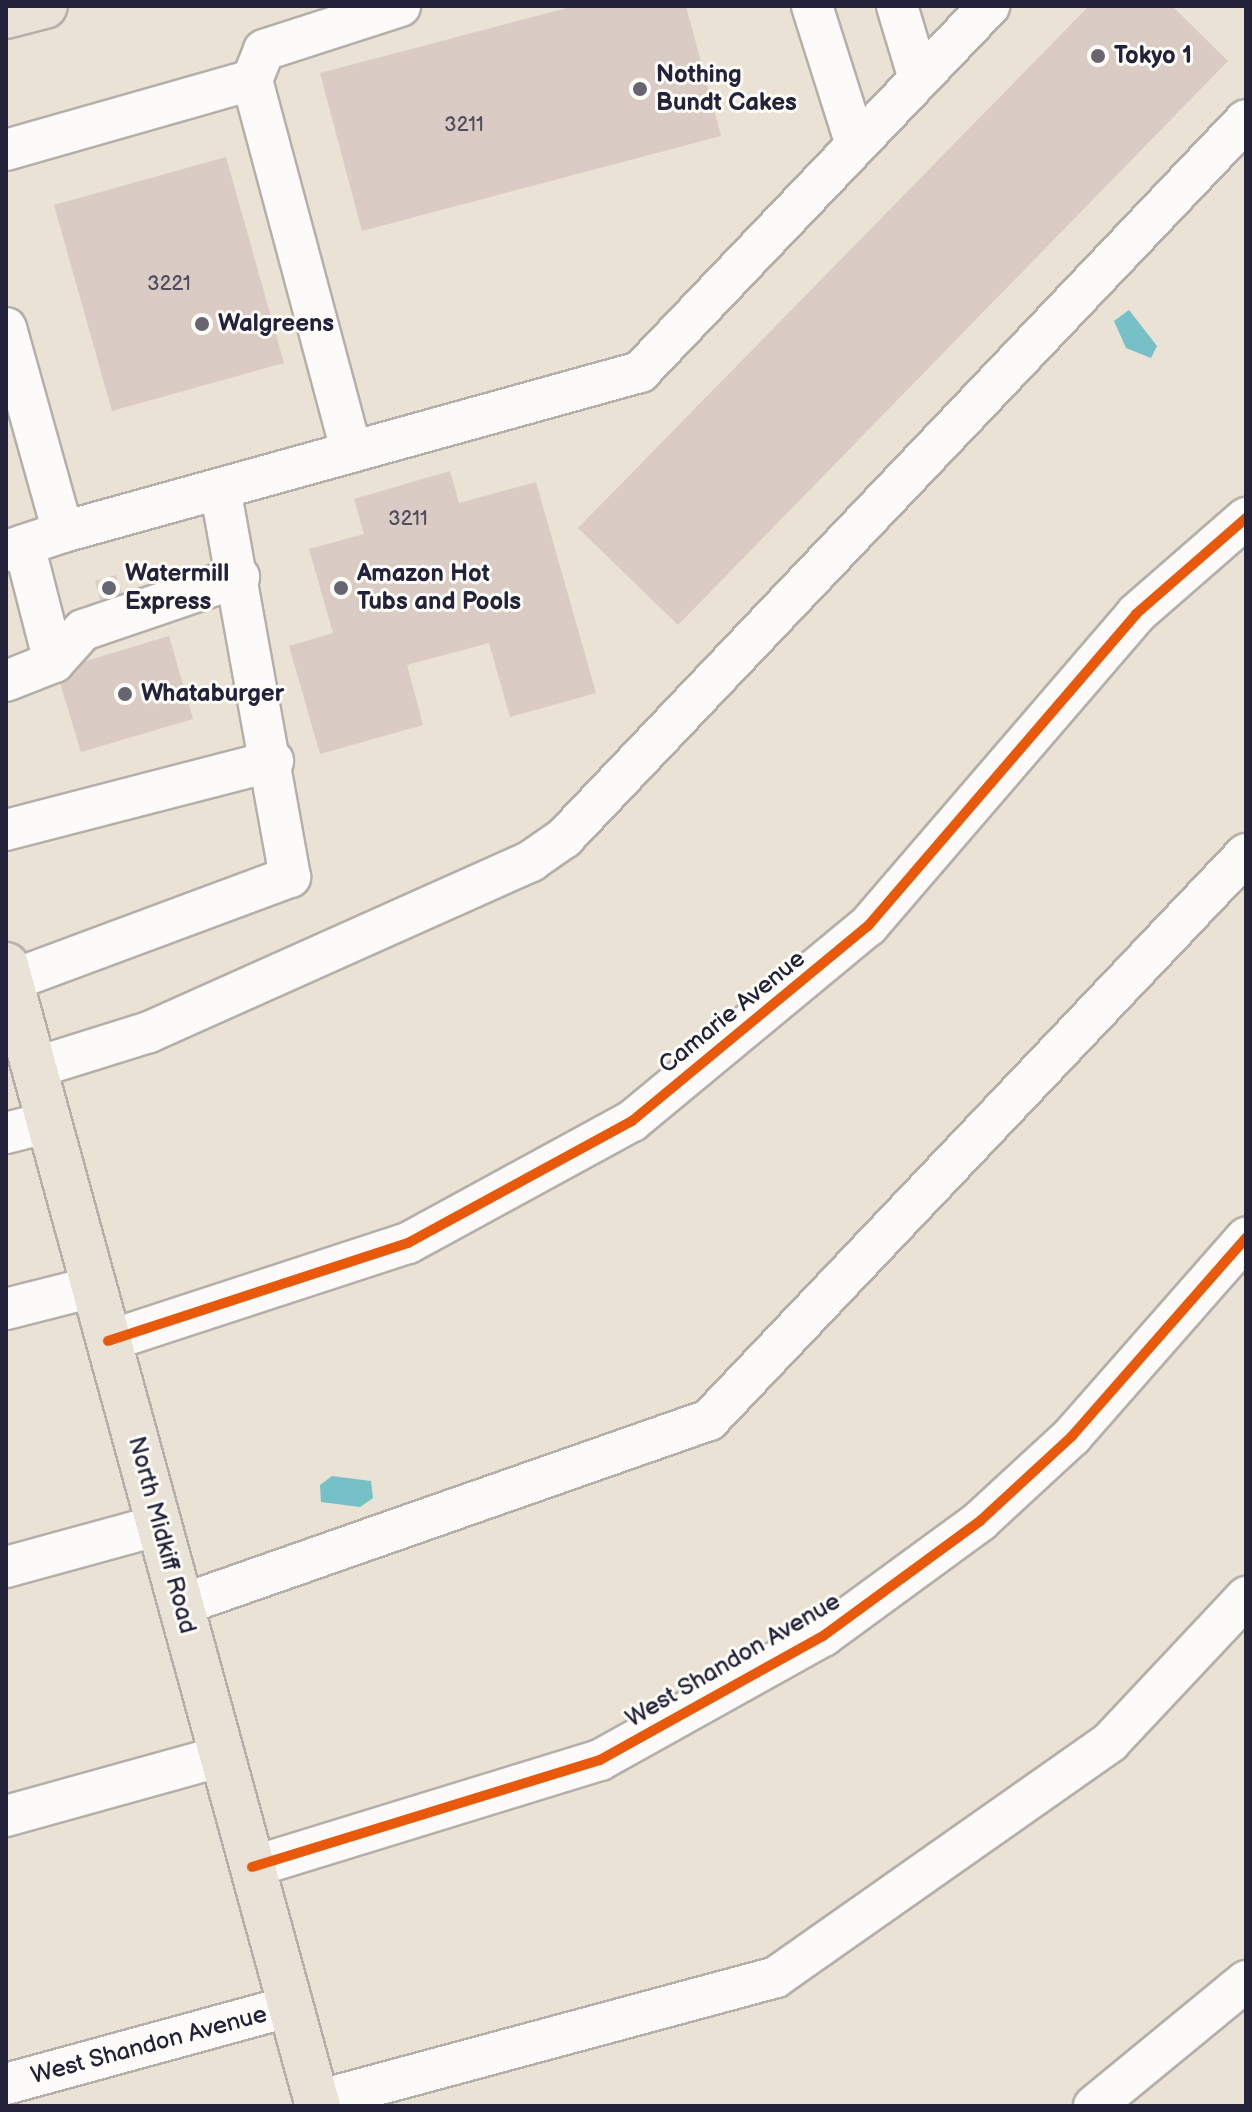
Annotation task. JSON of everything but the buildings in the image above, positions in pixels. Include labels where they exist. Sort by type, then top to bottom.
[{"type":"main road","points":[[6,16],[45,6]]},
{"type":"main road","name":"North Midkiff Road","points":[[8,973],[318,2104]]},
{"type":"street","points":[[352,452],[252,80],[264,50],[400,6]]},
{"type":"street","points":[[812,6],[856,145]]},
{"type":"street","points":[[897,6],[919,79]]},
{"type":"street","points":[[54,662],[15,548],[640,372],[989,6]]},
{"type":"street","points":[[6,150],[252,80]]},
{"type":"street","points":[[34,1068],[149,1032],[531,861],[564,838],[1246,120]]},
{"type":"street","points":[[6,328],[63,532]]},
{"type":"street","points":[[8,973],[290,877],[273,761],[220,489]]},
{"type":"street","name":"Camarie Avenue","points":[[108,1341],[408,1243],[632,1121],[868,926],[1136,614],[1246,518]]},
{"type":"street","points":[[6,681],[54,662],[83,630],[239,577]]},
{"type":"street","points":[[6,830],[273,761]]},
{"type":"street","points":[[181,1605],[709,1420],[1246,854]]},
{"type":"street","points":[[6,1133],[49,1122]]},
{"type":"street","name":"West Shandon Avenue","points":[[252,1867],[600,1760],[823,1636],[980,1521],[1072,1436],[1246,1238]]},
{"type":"street","points":[[6,1309],[93,1287]]},
{"type":"street","points":[[6,1567],[160,1525]]},
{"type":"street","points":[[318,2104],[776,1977],[1110,1742],[1246,1597]]},
{"type":"street","points":[[6,1816],[222,1756]]},
{"type":"street","points":[[1094,2106],[1246,1981]]},
{"type":"street","name":"West Shandon Avenue","points":[[6,2084],[291,2006]]},
{"type":"water","points":[[1129,310],[1157,346],[1151,358],[1126,348],[1114,321]]},
{"type":"water","points":[[332,1476],[371,1481],[373,1498],[360,1507],[321,1502],[320,1485]]},
{"type":"cycle path","points":[[108,1341],[408,1243],[632,1121],[868,926],[1136,614],[1246,518]]},
{"type":"cycle path","points":[[252,1867],[600,1760],[823,1636],[980,1521],[1072,1436],[1246,1238]]},
{"type":"place","name":"Tokyo 1","points":[[1098,56]]},
{"type":"place","name":"Nothing Bundt Cakes","points":[[640,89]]},
{"type":"place","name":"Walgreens","points":[[202,324]]},
{"type":"place","name":"Watermill Express","points":[[109,588]]},
{"type":"place","name":"Amazon Hot Tubs and Pools","points":[[341,588]]},
{"type":"place","name":"Whataburger","points":[[125,694]]}]
